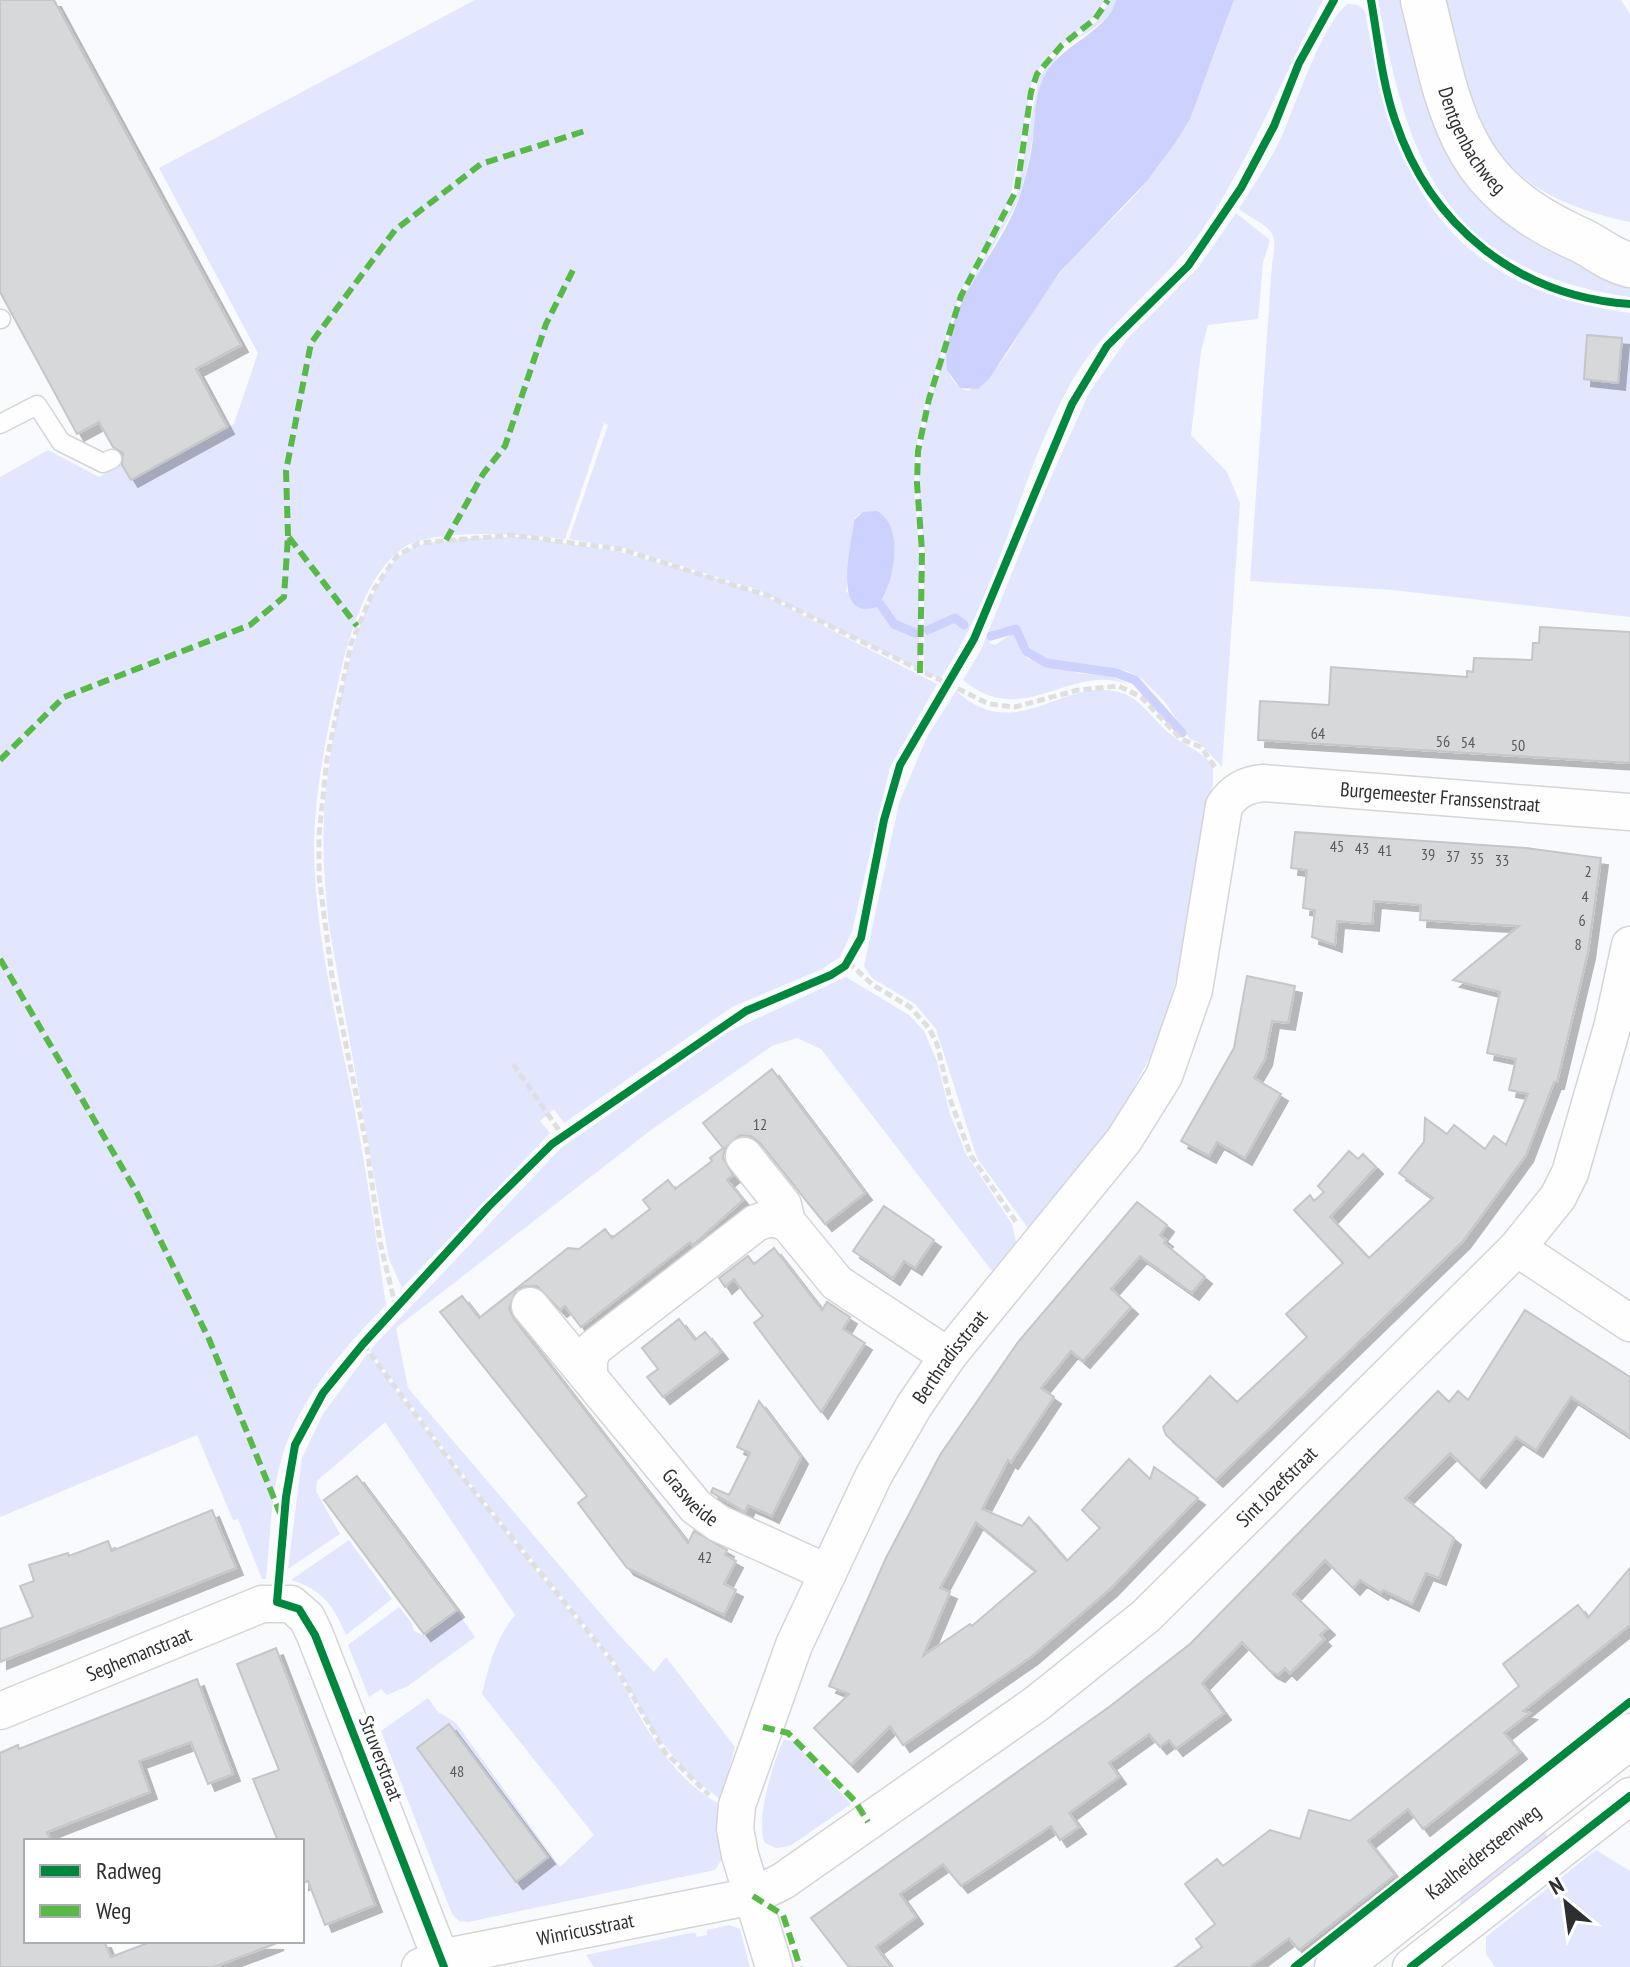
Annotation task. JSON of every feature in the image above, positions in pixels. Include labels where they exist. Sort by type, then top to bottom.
[{"type":"street","name":"Dentgenbachweg","points":[[1423,0],[1449,104],[1475,160],[1501,191],[1526,212],[1554,229],[1579,239],[1613,261],[1630,265]]},
{"type":"street","points":[[1579,239],[1630,233]]},
{"type":"street","name":"Burgemeester Franssenstraat","points":[[1243,789],[1630,812]]},
{"type":"street","name":"Berthradisstraat","points":[[774,1967],[735,1829],[737,1808],[789,1658],[874,1475],[948,1356],[1124,1140],[1164,1076],[1194,990],[1224,806],[1243,789]]},
{"type":"street","name":"Sint Jozefstraat","points":[[753,1896],[783,1881],[1036,1704],[1146,1616],[1517,1248],[1558,1197],[1570,1173],[1613,1024],[1630,945]]},
{"type":"street","points":[[744,1156],[783,1205],[787,1222],[837,1283],[948,1356]]},
{"type":"street","points":[[589,1374],[589,1359],[594,1348],[756,1223],[770,1218],[787,1222]]},
{"type":"street","points":[[1517,1248],[1630,1323]]},
{"type":"street","name":"Grasweide","points":[[530,1306],[696,1507],[718,1523],[828,1573]]},
{"type":"street","name":"Seghemanstraat","points":[[0,1711],[247,1609],[277,1590]]},
{"type":"street","name":"Struverstraat","points":[[277,1590],[299,1609],[315,1635],[435,1964]]},
{"type":"street","name":"Kaalheidersteenweg","points":[[1337,1967],[1630,1736]]},
{"type":"street","points":[[1411,1967],[1451,1955],[1630,1796]]},
{"type":"street","name":"Winricusstraat","points":[[435,1964],[753,1896]]},
{"type":"street","points":[[1413,1907],[1451,1955]]},
{"type":"lane","points":[[0,424],[37,405],[61,442],[103,463],[112,459]]},
{"type":"path","points":[[396,1308],[380,1242],[367,1148],[332,976],[319,876],[319,835],[327,759],[351,644],[366,604],[397,556],[419,543],[511,535],[620,549],[769,596],[989,704],[1006,707],[1033,704],[1103,685],[1119,686],[1141,697],[1181,739],[1201,747],[1243,789]]},
{"type":"path","points":[[942,696],[955,673]]},
{"type":"path","points":[[838,971],[851,958],[873,985],[910,1007],[929,1028],[937,1044],[950,1099],[971,1156],[1034,1249]]},
{"type":"path","points":[[513,1064],[563,1136]]},
{"type":"path","points":[[552,1144],[575,1128]]},
{"type":"path","points":[[387,1317],[406,1297]]},
{"type":"path","points":[[353,1356],[371,1335]]},
{"type":"path","points":[[363,1344],[479,1498],[613,1662],[665,1752],[707,1794],[737,1808]]},
{"type":"shaded area","points":[[475,0],[1105,0],[1090,21],[1046,58],[1032,80],[1010,199],[960,293],[925,404],[916,449],[914,488],[919,547],[919,669],[756,589],[624,548],[569,539],[608,425],[604,423],[565,539],[482,534],[435,537],[403,548],[390,559],[370,587],[350,638],[336,691],[320,778],[314,844],[322,941],[362,1152],[386,1305],[321,1379],[296,1421],[276,1482],[266,1579],[262,1579],[238,1519],[233,1520],[197,1435],[0,1517],[0,477],[48,450],[99,477],[123,463],[132,479],[234,424],[258,353],[159,168]],"holes":[[[877,511],[886,519],[894,541],[894,554],[890,580],[881,602],[893,619],[915,630],[914,636],[894,628],[879,606],[846,592],[854,519],[859,514]]]},
{"type":"shaded area","points":[[1110,0],[1116,0],[1105,19],[1067,47],[1053,64],[1041,96],[1018,199],[964,301],[953,331],[947,358],[952,378],[968,391],[993,371],[1057,277],[1136,195],[1163,160],[1188,117],[1234,0],[1323,0],[1236,174],[1202,230],[1187,250],[1101,340],[1072,381],[1037,455],[979,608],[940,679],[924,672],[924,552],[919,490],[921,449],[928,408],[964,295],[1016,198],[1039,78],[1052,59],[1096,22]]},
{"type":"shaded area","points":[[1378,0],[1404,0],[1463,177],[1480,198],[1498,216],[1536,244],[1580,264],[1630,277],[1630,297],[1567,283],[1517,263],[1477,235],[1446,201],[1423,160],[1404,113]]},
{"type":"shaded area","points":[[1441,0],[1621,0],[1630,14],[1630,222],[1582,209],[1545,192],[1517,172],[1495,147],[1479,118],[1466,84]]},
{"type":"shaded area","points":[[1348,4],[1358,5],[1365,11],[1392,127],[1413,175],[1439,216],[1472,251],[1514,279],[1566,300],[1630,313],[1630,617],[1393,590],[1250,581],[1274,242],[1269,230],[1239,209],[1281,138],[1329,28]]},
{"type":"shaded area","points":[[1236,213],[1270,240],[1263,263],[1258,319],[1208,325],[1201,351],[1191,435],[1227,472],[1240,503],[1222,767],[1200,743],[1190,739],[1165,702],[1141,678],[1127,671],[1048,660],[1032,650],[1016,627],[997,629],[989,643],[995,645],[1013,633],[1028,659],[1079,673],[1113,677],[1131,686],[1109,680],[1089,681],[1028,698],[1007,699],[986,694],[963,680],[981,650],[1044,493],[1089,393],[1127,339],[1198,268]]},
{"type":"shaded area","points":[[522,537],[616,551],[715,578],[769,598],[937,684],[890,767],[852,931],[840,957],[822,969],[732,1007],[564,1123],[554,1109],[540,1121],[550,1133],[402,1288],[389,1259],[329,926],[323,831],[337,714],[358,632],[372,596],[389,568],[408,550],[419,545],[463,539]]},
{"type":"shaded area","points":[[1101,690],[1122,693],[1135,700],[1169,733],[1213,766],[1213,785],[1203,816],[1184,951],[1159,1040],[1116,1121],[1028,1228],[977,1158],[936,1029],[915,1004],[872,978],[864,966],[899,803],[927,737],[956,691],[979,706],[1000,712],[1020,711],[1080,693]]},
{"type":"shaded area","points":[[846,977],[909,1015],[924,1031],[937,1061],[950,1114],[966,1154],[1012,1224],[1016,1242],[992,1271],[821,1049],[797,1038],[772,1046],[651,1130],[396,1328],[408,1388],[617,1633],[654,1672],[666,1657],[735,1747],[721,1800],[688,1774],[652,1730],[615,1662],[471,1484],[370,1350],[561,1148],[728,1032]]},
{"type":"shaded area","points":[[368,1353],[456,1470],[613,1666],[641,1718],[669,1760],[692,1785],[719,1804],[718,1831],[722,1859],[715,1870],[468,1922],[459,1921],[452,1914],[381,1731],[428,1698],[438,1712],[456,1723],[560,1867],[594,1835],[482,1694],[498,1642],[515,1615],[385,1422],[317,1481],[316,1491],[340,1534],[288,1569],[302,1458],[323,1414]]},
{"type":"shaded area","points":[[349,1540],[392,1599],[346,1635],[326,1600],[311,1588],[291,1580]]},
{"type":"shaded area","points":[[399,1607],[414,1631],[424,1636],[457,1611],[475,1637],[408,1686],[387,1695],[381,1689],[369,1697],[348,1645]]},
{"type":"shaded area","points":[[784,1740],[793,1741],[851,1804],[790,1846],[776,1848],[765,1843],[762,1821],[771,1775]]},
{"type":"shaded area","points":[[1544,1831],[1552,1842],[1463,1909],[1459,1898]]},
{"type":"shaded area","points":[[1596,1850],[1630,1871],[1630,1967],[1495,1967],[1486,1954],[1486,1937]]},
{"type":"shaded area","points":[[729,1925],[740,1929],[750,1967],[594,1967],[586,1955],[695,1932],[697,1937],[707,1935],[707,1930]]},
{"type":"water","points":[[1116,0],[1234,0],[1190,119],[1175,143],[1148,180],[1059,273],[989,379],[978,389],[960,388],[947,370],[947,347],[953,324],[1019,198],[1031,153],[1042,81],[1053,63],[1104,21]]},
{"type":"water","points":[[877,511],[892,529],[892,571],[877,607],[862,609],[853,603],[847,578],[854,520],[863,512]]},
{"type":"building","points":[[0,0],[54,0],[241,345],[196,369],[227,427],[131,480],[122,465],[123,453],[113,447],[99,422],[77,434],[0,292]]},
{"type":"building","points":[[1587,335],[1622,338],[1618,383],[1584,379]]},
{"type":"building","points":[[1540,627],[1630,632],[1630,763],[1258,740],[1260,701],[1329,705],[1331,667],[1467,677],[1467,671],[1473,672],[1474,658],[1532,660],[1533,643],[1539,643]]},
{"type":"building","points":[[1295,832],[1526,848],[1601,858],[1588,952],[1557,1082],[1554,1082],[1526,1155],[1463,1241],[1216,1480],[1166,1435],[1163,1427],[1210,1376],[1237,1402],[1307,1337],[1286,1314],[1343,1263],[1294,1210],[1310,1195],[1314,1201],[1324,1192],[1318,1186],[1349,1151],[1358,1159],[1363,1154],[1376,1167],[1330,1217],[1369,1258],[1433,1198],[1399,1173],[1424,1142],[1425,1118],[1447,1134],[1454,1125],[1485,1149],[1494,1136],[1506,1145],[1528,1094],[1509,1090],[1516,1059],[1487,1053],[1500,992],[1453,980],[1519,926],[1420,920],[1421,905],[1374,901],[1372,924],[1337,921],[1335,945],[1312,937],[1315,910],[1303,908],[1307,870],[1291,868]]},
{"type":"building","points":[[1247,976],[1295,986],[1288,1023],[1272,1021],[1265,1059],[1254,1078],[1281,1094],[1245,1158],[1217,1142],[1209,1156],[1181,1141],[1234,1048]]},
{"type":"building","points":[[772,1069],[865,1193],[825,1224],[760,1143],[751,1136],[740,1135],[725,1148],[723,1158],[733,1175],[727,1180],[743,1200],[693,1245],[690,1242],[581,1327],[565,1306],[560,1310],[537,1286],[516,1290],[509,1309],[688,1543],[694,1531],[727,1550],[725,1555],[736,1561],[724,1584],[736,1590],[724,1615],[627,1568],[578,1503],[587,1496],[440,1312],[462,1296],[479,1318],[568,1248],[579,1249],[605,1229],[612,1238],[650,1209],[643,1200],[668,1180],[675,1189],[712,1161],[710,1158],[723,1148],[703,1123]]},
{"type":"building","points":[[1137,1202],[1167,1225],[1160,1235],[1166,1240],[1164,1243],[1205,1277],[1192,1293],[1140,1256],[1111,1289],[1131,1307],[1083,1361],[1071,1351],[1041,1388],[1054,1397],[1011,1462],[1008,1460],[982,1509],[1022,1526],[1029,1517],[1067,1561],[1100,1528],[1082,1510],[1129,1459],[1150,1479],[1154,1467],[1198,1498],[1110,1589],[1031,1657],[903,1745],[890,1726],[851,1765],[814,1728],[849,1694],[829,1686],[886,1558],[940,1455],[1018,1342]],"holes":[[[976,1522],[1036,1571],[972,1626],[970,1624],[923,1656],[950,1592],[940,1588]]]},
{"type":"building","points":[[884,1206],[934,1240],[915,1268],[904,1261],[893,1278],[853,1251]]},
{"type":"building","points":[[774,1248],[822,1310],[827,1302],[850,1317],[843,1329],[865,1343],[821,1412],[754,1323],[763,1316],[734,1279],[725,1287],[719,1278],[748,1256],[754,1264]]},
{"type":"building","points":[[1525,1310],[1630,1377],[1630,1436],[1571,1397],[1536,1450],[1516,1437],[1479,1481],[1450,1453],[1405,1498],[1454,1538],[1439,1578],[1426,1573],[1412,1604],[1383,1590],[1381,1593],[1360,1580],[1353,1588],[1325,1560],[1293,1594],[1328,1628],[1320,1635],[1324,1639],[1290,1673],[1285,1668],[1278,1675],[1270,1671],[1242,1642],[1202,1683],[1224,1713],[1176,1749],[1169,1740],[1160,1747],[1149,1734],[1109,1763],[1119,1777],[1069,1813],[1079,1827],[1060,1840],[1051,1826],[961,1886],[943,1864],[900,1894],[916,1917],[876,1947],[891,1967],[849,1967],[811,1918],[1109,1707],[1190,1644],[1438,1391],[1449,1402],[1458,1391],[1468,1400]]},
{"type":"building","points":[[679,1319],[695,1340],[705,1332],[721,1352],[663,1397],[647,1377],[658,1369],[642,1348]]},
{"type":"building","points":[[759,1401],[801,1457],[772,1516],[748,1505],[745,1512],[711,1492],[713,1488],[729,1495],[750,1453],[737,1447]]},
{"type":"building","points":[[357,1476],[457,1610],[424,1634],[324,1500]]},
{"type":"building","points":[[212,1510],[236,1568],[0,1662],[0,1629],[33,1617],[20,1586],[34,1581],[29,1565],[68,1553],[69,1556],[108,1541],[112,1551]]},
{"type":"building","points":[[1630,1568],[1630,1625],[1523,1711],[1530,1713],[1504,1733],[1520,1752],[1423,1829],[1408,1809],[1368,1841],[1395,1875],[1299,1950],[1289,1938],[1250,1967],[1175,1967],[1202,1947],[1196,1939],[1215,1924],[1185,1884],[1217,1859],[1223,1866],[1270,1830],[1300,1839],[1309,1810],[1350,1821],[1519,1686],[1503,1664],[1578,1605],[1588,1618]]},
{"type":"building","points":[[276,1648],[375,1905],[325,1925],[308,1881],[304,1882],[304,1839],[277,1839],[253,1779],[279,1770],[237,1664]]},
{"type":"building","points":[[197,1679],[233,1774],[208,1784],[191,1742],[139,1761],[150,1792],[47,1832],[50,1839],[24,1839],[24,1943],[105,1943],[111,1957],[148,1943],[277,1943],[214,1967],[0,1967],[0,1753],[18,1745],[19,1749]]},
{"type":"building","points":[[449,1724],[548,1857],[516,1882],[417,1748]]},
{"type":"waterway","points":[[880,604],[894,624],[915,633]]},
{"type":"waterway","points":[[928,630],[955,618],[964,625]]},
{"type":"waterway","points":[[991,636],[1016,629],[1026,651],[1046,663],[1116,673],[1135,680],[1182,733]]},
{"type":"marked path","points":[[920,673],[922,551],[918,451],[929,399],[961,296],[1017,189],[1031,92],[1037,74],[1062,45],[1095,19],[1108,0]]},
{"type":"marked path","points":[[288,536],[286,471],[311,343],[395,230],[481,164],[588,130]]},
{"type":"marked path","points":[[446,540],[483,474],[505,446],[546,324],[574,268]]},
{"type":"marked path","points":[[0,760],[64,697],[250,625],[284,597],[288,536],[357,626]]},
{"type":"marked path","points":[[0,959],[137,1193],[209,1339],[280,1513]]},
{"type":"marked path","points":[[763,1727],[788,1733],[855,1801],[868,1822]]},
{"type":"marked path","points":[[753,1896],[783,1915],[800,1967]]},
{"type":"cycle path","points":[[444,1967],[315,1635],[299,1609],[277,1602],[286,1497],[295,1445],[323,1393],[363,1344],[489,1206],[552,1144],[746,1011],[831,975],[845,966],[861,938],[884,820],[900,765],[974,639],[1072,404],[1107,346],[1188,266],[1241,188],[1274,126],[1299,63],[1334,0]]},
{"type":"cycle path","points":[[1371,0],[1395,120],[1411,158],[1431,192],[1455,223],[1484,249],[1516,271],[1551,287],[1589,298],[1630,304]]},
{"type":"cycle path","points":[[1295,1967],[1630,1702]]},
{"type":"cycle path","points":[[1411,1967],[1630,1796]]}]
